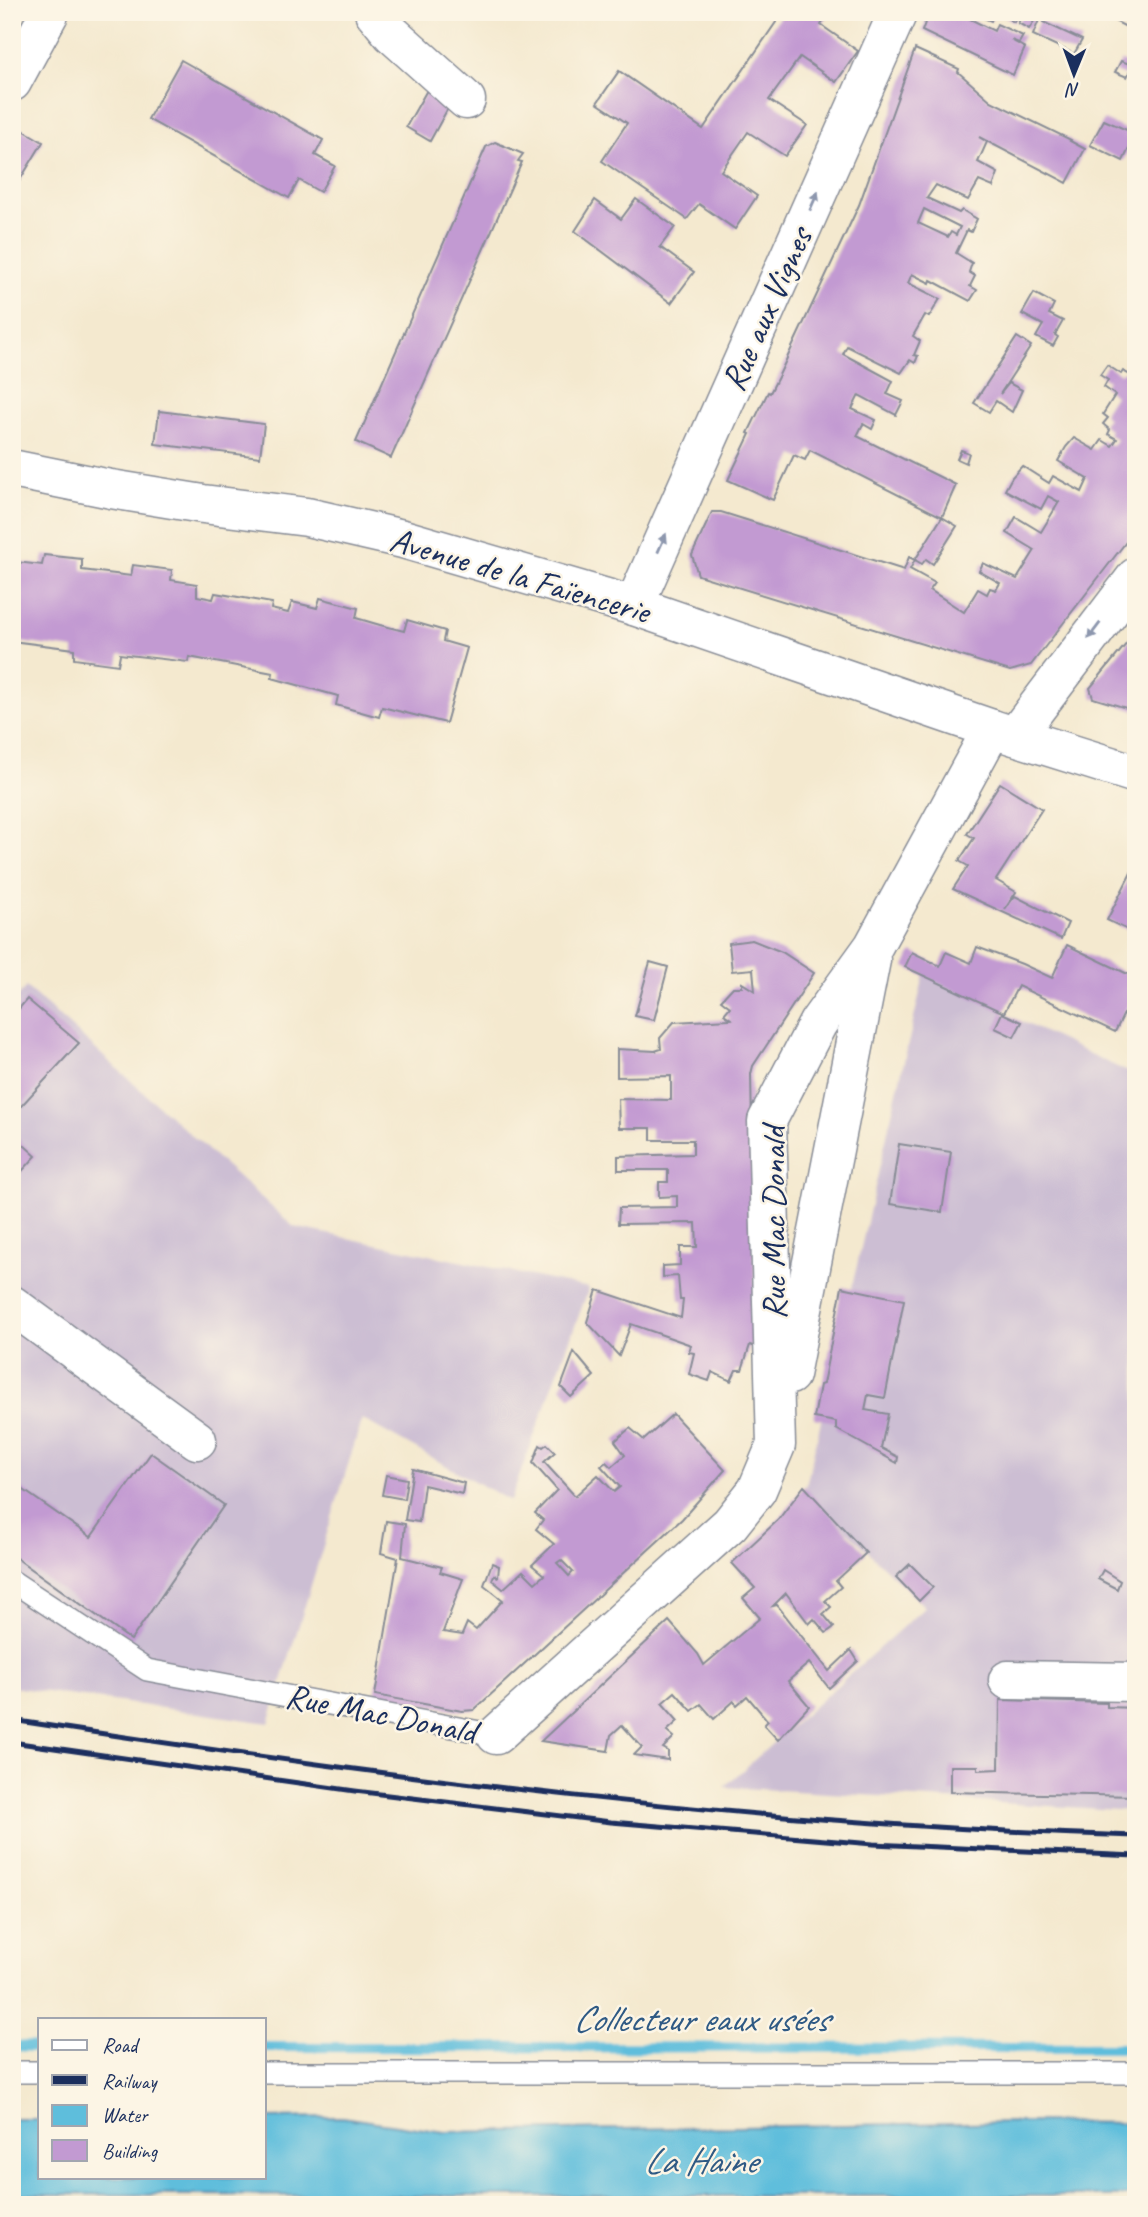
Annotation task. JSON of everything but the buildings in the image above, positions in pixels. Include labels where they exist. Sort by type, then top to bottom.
[{"type":"street","points":[[12,82],[51,12]]},
{"type":"street","points":[[374,12],[392,34],[466,100]]},
{"type":"street","name":"Rue aux Vignes","points":[[634,606],[898,12]]},
{"type":"street","name":"Avenue de la Faïencerie","points":[[12,469],[203,504],[307,517],[403,539],[634,606],[1003,733],[1136,774]]},
{"type":"street","name":"Rue Mac Donald","points":[[776,1444],[767,1121],[818,1023],[873,947],[1003,733],[1136,577]]},
{"type":"street","name":"Rue Mac Donald","points":[[496,1735],[730,1524],[757,1490],[776,1444],[873,947]]},
{"type":"street","points":[[12,1305],[197,1440]]},
{"type":"street","points":[[1008,1680],[1136,1682]]},
{"type":"lane","name":"Rue Mac Donald","points":[[12,1581],[147,1670],[496,1735]]},
{"type":"lane","points":[[12,2072],[38,2073]]},
{"type":"lane","points":[[266,2073],[1136,2073]]},
{"type":"shaded area","points":[[924,975],[1136,1076],[1136,1811],[724,1787],[925,1607],[805,1490]]},
{"type":"shaded area","points":[[26,987],[294,1227],[589,1288],[510,1501],[362,1419],[269,1723],[12,1687],[12,1003]]},
{"type":"water","name":"La Haine","points":[[341,2117],[445,2132],[1021,2122],[1136,2123],[1136,2196],[12,2194],[12,2119],[38,2119],[38,2178],[266,2178],[266,2118]]},
{"type":"waterway","name":"Collecteur eaux usées","points":[[12,2046],[38,2047]]},
{"type":"waterway","name":"Collecteur eaux usées","points":[[266,2047],[1136,2048]]},
{"type":"railway","points":[[12,1720],[292,1761],[572,1796],[854,1822],[1136,1836]]},
{"type":"railway","points":[[12,1742],[355,1791],[611,1822],[873,1844],[1136,1856]]}]
